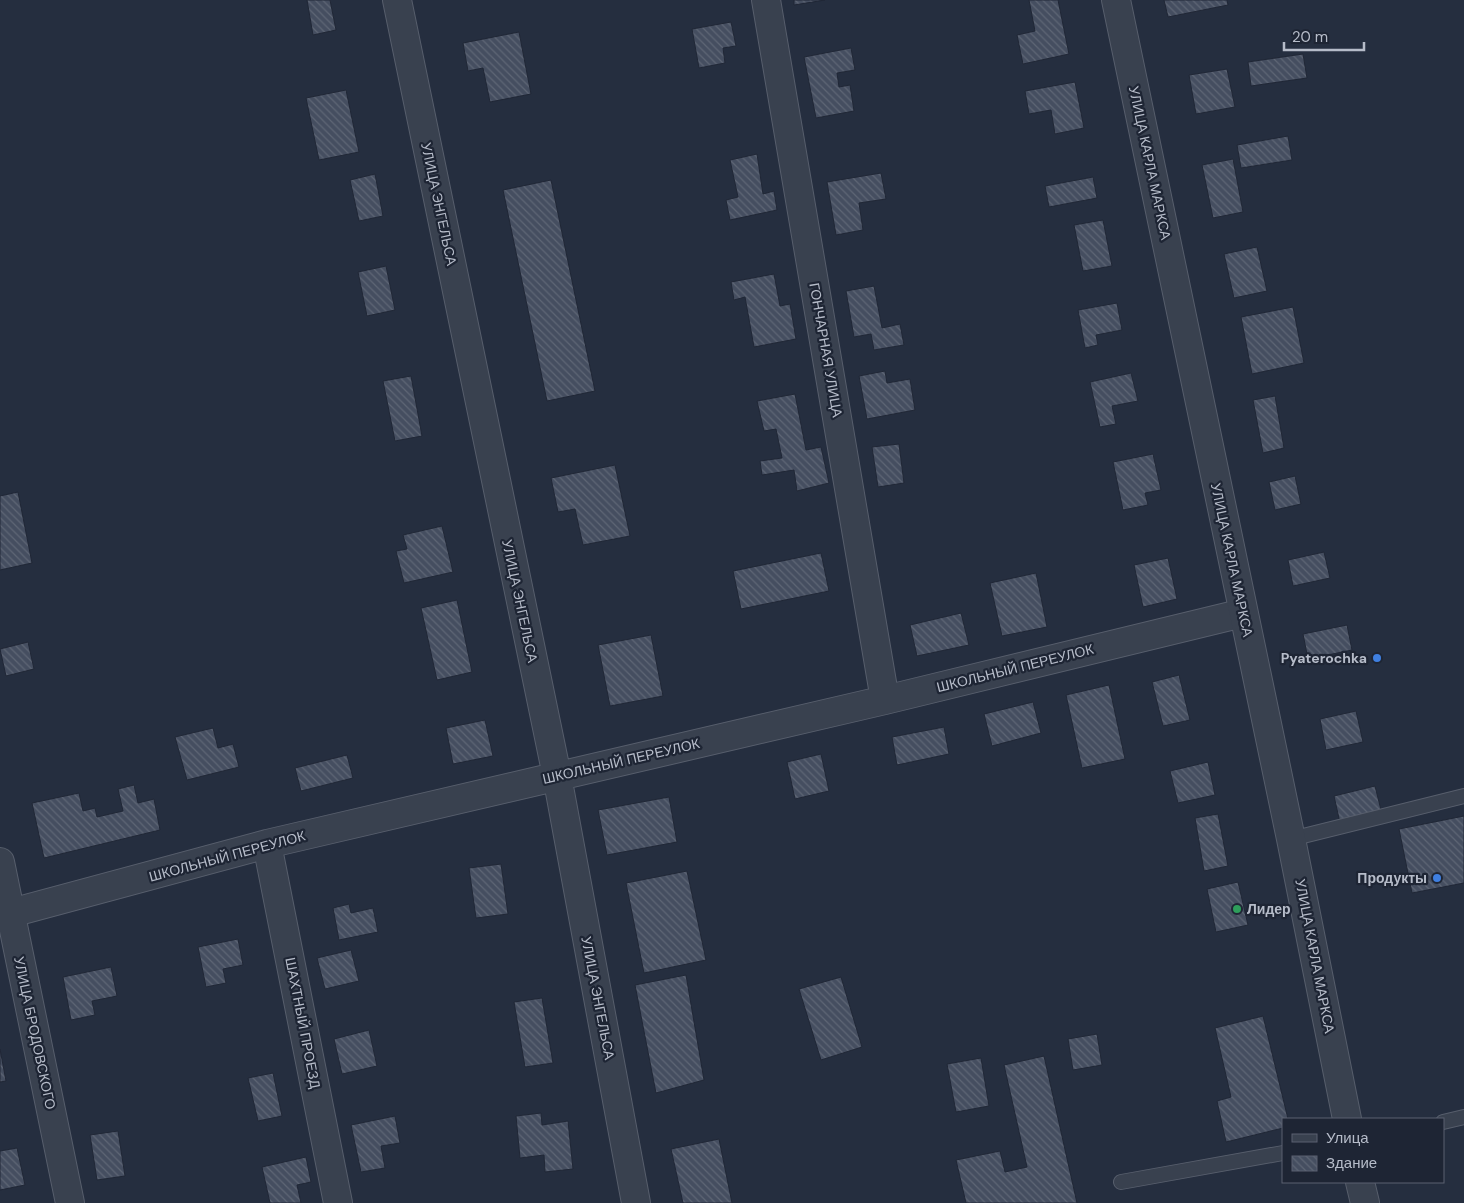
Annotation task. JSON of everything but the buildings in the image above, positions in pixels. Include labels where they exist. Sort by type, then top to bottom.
[{"type":"street","name":"УЛИЦА ЭНГЕЛЬСА","points":[[397,0],[556,776],[636,1203]]},
{"type":"street","name":"ГОНЧАРНАЯ УЛИЦА","points":[[766,0],[885,700]]},
{"type":"street","name":"УЛИЦА КАРЛА МАРКСА","points":[[1116,0],[1243,613],[1292,839],[1347,1118]]},
{"type":"street","name":"ШКОЛЬНЫЙ ПЕРЕУЛОК","points":[[5,915],[267,844],[885,700],[1243,613]]},
{"type":"street","name":"ШАХТНЫЙ ПРОЕЗД","points":[[267,844],[338,1203]]},
{"type":"street","name":"УЛИЦА БРОДОВСКОГО","points":[[0,862],[5,915],[70,1203]]},
{"type":"street","points":[[1360,1183],[1365,1203]]},
{"type":"lane","points":[[1292,839],[1464,796]]},
{"type":"lane","points":[[1444,1122],[1464,1117]]},
{"type":"lane","points":[[1121,1182],[1282,1153]]},
{"type":"place","name":"Pyaterochka","points":[[1377,658]]},
{"type":"place","name":"Продукты","points":[[1437,878]]},
{"type":"place","name":"Лидер","points":[[1237,909]]}]
